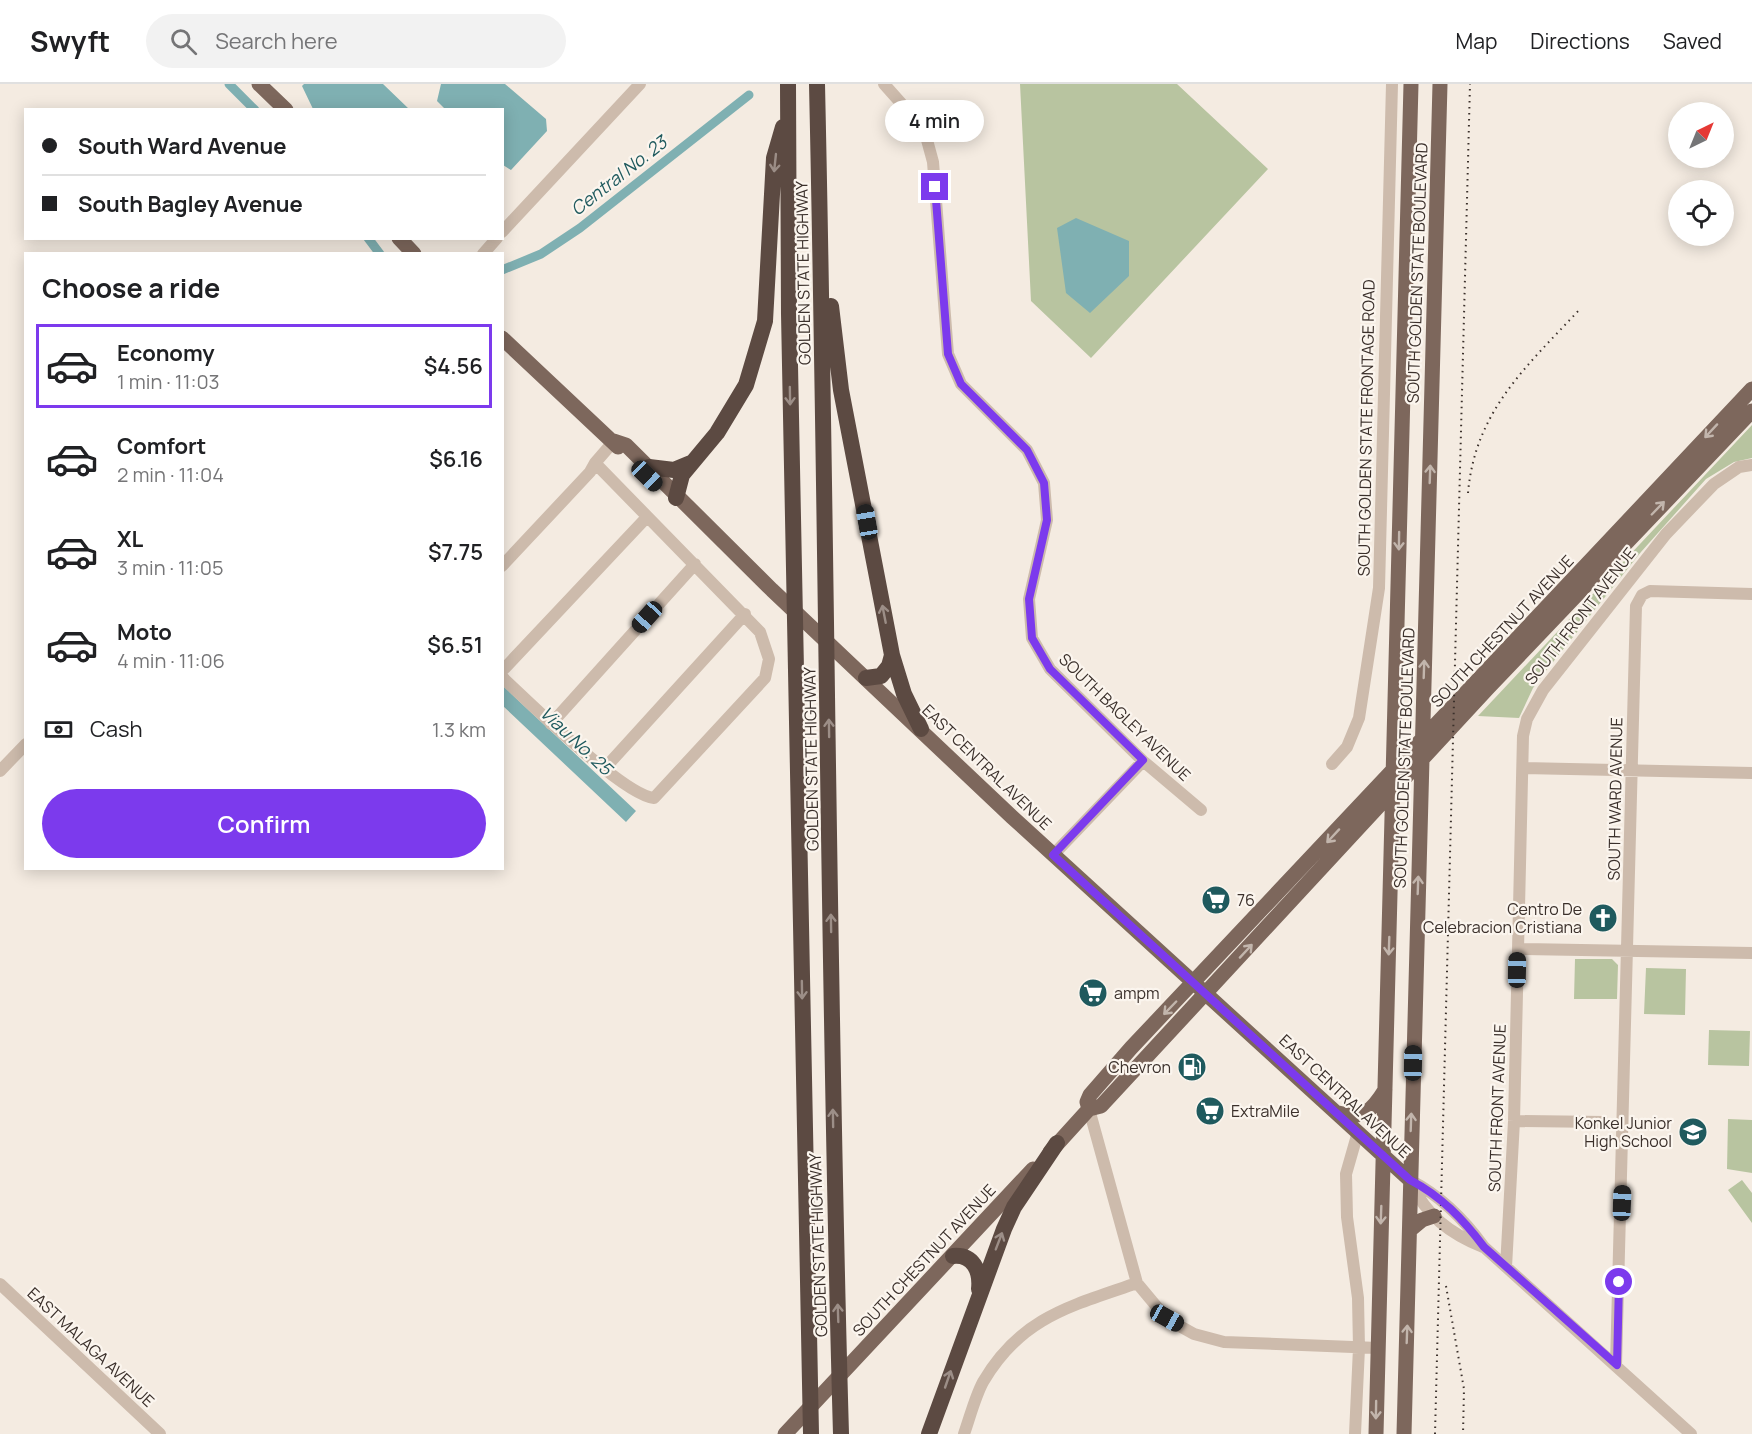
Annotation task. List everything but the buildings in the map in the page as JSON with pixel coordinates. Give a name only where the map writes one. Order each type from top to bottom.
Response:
[{"type":"highway","name":"GOLDEN STATE HIGHWAY","points":[[788,84],[789,326],[811,1434]]},
{"type":"highway","name":"GOLDEN STATE HIGHWAY","points":[[818,84],[833,1137],[841,1434]]},
{"type":"highway","points":[[676,498],[682,475],[717,433],[746,385],[765,321],[774,158],[788,106]]},
{"type":"highway","points":[[820,220],[842,390],[892,655],[904,694],[921,729]]},
{"type":"highway","points":[[649,467],[674,470],[691,463]]},
{"type":"highway","points":[[861,673],[881,676],[889,666],[892,655]]},
{"type":"highway","points":[[929,1434],[1009,1217],[1057,1143]]},
{"type":"highway","points":[[953,1256],[968,1258],[979,1270],[978,1296]]},
{"type":"main road","points":[[259,84],[284,108]]},
{"type":"main road","name":"SOUTH GOLDEN STATE BOULEVARD","points":[[1376,1434],[1411,84]]},
{"type":"main road","name":"SOUTH GOLDEN STATE BOULEVARD","points":[[1404,1434],[1440,84]]},
{"type":"main road","points":[[401,240],[412,252]]},
{"type":"main road","name":"EAST CENTRAL AVENUE","points":[[504,340],[614,441],[621,452],[660,489],[676,498]]},
{"type":"main road","name":"SOUTH CHESTNUT AVENUE","points":[[1089,1109],[1087,1102],[1090,1095],[1752,389]]},
{"type":"main road","name":"SOUTH CHESTNUT AVENUE","points":[[785,1434],[1089,1109],[1101,1106],[1488,688],[1752,411]]},
{"type":"main road","name":"EAST CENTRAL AVENUE","points":[[614,441],[626,445],[667,484],[676,498],[1053,855],[1410,1180]]},
{"type":"main road","points":[[1336,1113],[1349,1116],[1365,1115],[1373,1109],[1385,1090]]},
{"type":"main road","points":[[1410,1230],[1422,1220],[1434,1216]]},
{"type":"street","points":[[504,230],[639,84]]},
{"type":"street","name":"SOUTH BAGLEY AVENUE","points":[[884,84],[924,129],[933,162],[948,354],[961,384],[1027,450],[1044,483],[1047,520],[1029,599],[1032,638],[1050,669],[1143,760],[1201,810]]},
{"type":"street","name":"SOUTH GOLDEN STATE FRONTAGE ROAD","points":[[1332,764],[1347,747],[1359,718],[1379,588],[1392,84]]},
{"type":"street","points":[[485,252],[495,240]]},
{"type":"street","points":[[504,564],[590,472],[614,441]]},
{"type":"street","points":[[504,679],[551,724],[634,793],[645,798],[659,796],[765,678],[769,659],[765,643],[745,614],[595,463]]},
{"type":"street","name":"SOUTH FRONT AVENUE","points":[[1506,1267],[1514,1121],[1524,736],[1534,705],[1579,641],[1697,500],[1726,474],[1752,465]]},
{"type":"street","points":[[504,669],[647,517]]},
{"type":"street","points":[[551,724],[695,564]]},
{"type":"street","name":"SOUTH WARD AVENUE","points":[[1617,1365],[1636,606],[1642,595],[1650,591],[1752,594]]},
{"type":"street","points":[[605,768],[745,614]]},
{"type":"street","points":[[0,771],[24,746]]},
{"type":"street","points":[[1053,855],[1143,760]]},
{"type":"street","points":[[1523,768],[1752,774]]},
{"type":"street","points":[[1518,949],[1752,953]]},
{"type":"street","points":[[1089,1109],[1137,1283],[1167,1318],[1204,1336],[1224,1342],[1378,1348]]},
{"type":"street","points":[[1514,1121],[1604,1122]]},
{"type":"street","points":[[1355,1434],[1359,1348],[1358,1298],[1346,1193],[1346,1174],[1358,1132]]},
{"type":"street","name":"EAST CENTRAL AVENUE","points":[[1410,1180],[1421,1203],[1434,1216],[1455,1235],[1484,1247]]},
{"type":"street","name":"EAST CENTRAL AVENUE","points":[[1410,1180],[1436,1196],[1467,1224],[1484,1247],[1691,1434]]},
{"type":"street","points":[[964,1434],[983,1383],[1007,1349],[1033,1325],[1059,1310],[1137,1283]]},
{"type":"street","name":"EAST MALAGA AVENUE","points":[[0,1284],[160,1434]]},
{"type":"green space","points":[[1020,84],[1177,84],[1268,169],[1091,358],[1031,301]]},
{"type":"green space","points":[[1752,425],[1752,458],[1734,462],[1706,479],[1641,552],[1545,672],[1533,688],[1519,718],[1478,716]]},
{"type":"green space","points":[[1575,959],[1612,959],[1618,965],[1617,999],[1574,999]]},
{"type":"green space","points":[[1646,968],[1686,969],[1685,1015],[1644,1014]]},
{"type":"green space","points":[[1709,1030],[1750,1031],[1749,1066],[1708,1065]]},
{"type":"green space","points":[[1728,1119],[1752,1120],[1752,1173],[1727,1169]]},
{"type":"green space","points":[[1742,1180],[1752,1193],[1752,1223],[1728,1190]]},
{"type":"water","points":[[304,84],[383,84],[408,108],[313,108],[302,86]]},
{"type":"water","points":[[441,84],[505,84],[546,119],[547,131],[511,170],[504,166],[504,108],[444,108],[437,101]]},
{"type":"water","points":[[1076,218],[1129,241],[1129,276],[1090,313],[1066,293],[1057,228]]},
{"type":"water","points":[[504,687],[636,811],[626,822],[504,707]]},
{"type":"waterway","name":"Central No. 23","points":[[229,84],[253,108]]},
{"type":"waterway","name":"Central No. 23","points":[[504,269],[541,254],[580,228],[749,95]]},
{"type":"waterway","name":"Central No. 23","points":[[370,240],[378,252]]},
{"type":"railway","points":[[1435,1434],[1470,84]]},
{"type":"railway","points":[[1468,493],[1473,464],[1481,438],[1493,414],[1523,371],[1580,309]]},
{"type":"railway","points":[[1446,1286],[1464,1389],[1463,1434]]},
{"type":"place","name":"76","points":[[1216,900]]},
{"type":"place","name":"Centro De Celebracion Cristiana","points":[[1603,918]]},
{"type":"place","name":"ampm","points":[[1093,993]]},
{"type":"place","name":"Chevron","points":[[1192,1067]]},
{"type":"place","name":"ExtraMile","points":[[1210,1111]]},
{"type":"place","name":"Konkel Junior High School","points":[[1693,1132]]},
{"type":"route","points":[[935,187],[948,354],[961,384],[1027,450],[1044,483],[1047,520],[1029,599],[1032,638],[1050,669],[1143,760],[1053,855],[1384,1157],[1410,1180],[1431,1191],[1441,1200],[1467,1224],[1484,1247],[1617,1365],[1619,1282]]},
{"type":"water label","name":"Viau No. 25","points":[[576,741]]}]
